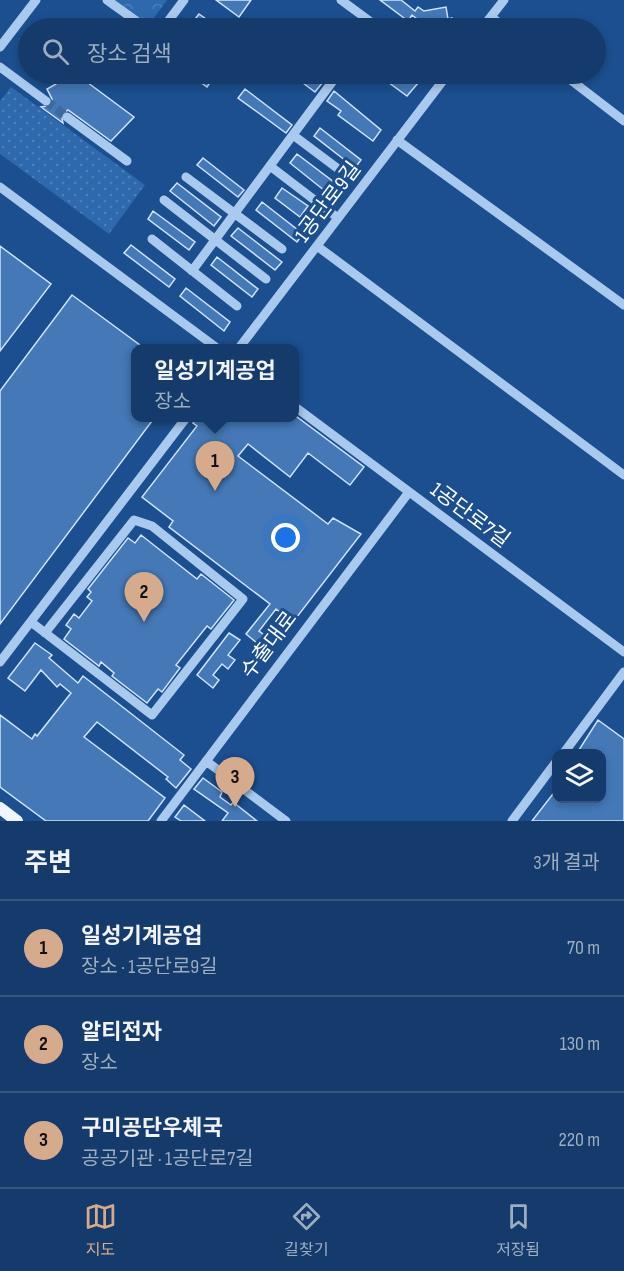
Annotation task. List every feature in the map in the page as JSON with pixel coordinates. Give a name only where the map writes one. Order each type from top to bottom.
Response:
[{"type":"main road","points":[[0,808],[17,821]]},
{"type":"street","points":[[22,18],[36,0]]},
{"type":"street","points":[[107,0],[132,18]]},
{"type":"street","points":[[170,18],[184,0]]},
{"type":"street","points":[[341,0],[364,18]]},
{"type":"street","points":[[491,17],[504,0]]},
{"type":"street","points":[[0,47],[18,24]]},
{"type":"street","points":[[0,67],[18,80]]},
{"type":"street","points":[[23,84],[46,101]]},
{"type":"street","points":[[192,271],[331,84]]},
{"type":"street","name":"1공단로9길","points":[[242,344],[437,84]]},
{"type":"street","points":[[576,84],[624,121]]},
{"type":"street","points":[[67,117],[127,161]]},
{"type":"street","points":[[293,135],[340,171]]},
{"type":"street","points":[[397,140],[624,306]]},
{"type":"street","points":[[270,166],[338,218]]},
{"type":"street","points":[[186,177],[282,249]]},
{"type":"street","points":[[0,187],[212,344]]},
{"type":"street","points":[[164,200],[266,279]]},
{"type":"street","points":[[152,239],[237,306]]},
{"type":"street","points":[[317,246],[624,475]]},
{"type":"street","name":"1공단로7길","points":[[299,410],[624,652]]},
{"type":"street","points":[[0,662],[182,422]]},
{"type":"street","name":"수출대로","points":[[161,821],[409,492]]},
{"type":"street","points":[[31,622],[45,633],[152,715],[243,598],[152,526],[134,520],[45,633]]},
{"type":"street","points":[[566,749],[624,672]]},
{"type":"street","points":[[206,761],[286,821]]},
{"type":"street","points":[[512,821],[552,767]]},
{"type":"green space","points":[[114,0],[167,0],[154,18],[138,18]]},
{"type":"green space","points":[[11,87],[145,185],[109,234],[0,154],[0,101]]},
{"type":"building","points":[[216,0],[251,0],[239,17]]},
{"type":"building","points":[[380,0],[401,0],[415,11],[418,7],[424,11],[446,7],[448,18],[416,18],[412,15],[410,18],[404,18]]},
{"type":"building","points":[[56,84],[89,84],[134,117],[111,141],[68,110],[61,114],[63,123],[41,107],[52,105],[47,89]]},
{"type":"building","points":[[304,84],[321,84],[315,92]]},
{"type":"building","points":[[391,84],[417,84],[407,96]]},
{"type":"building","points":[[245,89],[292,125],[286,133],[238,98]]},
{"type":"building","points":[[334,91],[381,130],[373,141],[338,115],[341,111],[327,101]]},
{"type":"building","points":[[320,128],[361,160],[355,168],[314,136]]},
{"type":"building","points":[[297,154],[343,189],[335,199],[290,163]]},
{"type":"building","points":[[203,158],[244,190],[238,197],[197,165]]},
{"type":"building","points":[[177,183],[221,217],[214,226],[170,191]]},
{"type":"building","points":[[282,188],[308,206],[300,217],[275,198]]},
{"type":"building","points":[[262,202],[303,234],[297,242],[256,210]]},
{"type":"building","points":[[153,211],[195,242],[189,250],[148,219]]},
{"type":"building","points":[[238,228],[282,262],[275,270],[231,236]]},
{"type":"building","points":[[131,245],[175,279],[169,287],[124,253]]},
{"type":"building","points":[[0,246],[51,284],[0,351]]},
{"type":"building","points":[[217,257],[258,289],[252,297],[211,265]]},
{"type":"building","points":[[186,288],[230,322],[224,331],[180,296]]},
{"type":"building","points":[[72,295],[139,344],[131,344],[131,422],[151,422],[0,624],[0,391]]},
{"type":"building","points":[[299,418],[364,467],[350,485],[308,453],[290,477],[248,444],[238,456],[328,524],[333,518],[361,534],[293,622],[276,609],[259,631],[271,640],[264,649],[246,634],[270,604],[169,527],[173,521],[142,497],[197,426],[193,423],[299,422]]},
{"type":"building","points":[[141,535],[197,579],[201,574],[234,600],[211,629],[207,626],[176,665],[180,668],[162,692],[158,689],[147,703],[112,676],[114,673],[101,662],[99,666],[64,639],[71,629],[66,625],[74,614],[79,618],[92,601],[87,597],[91,592],[88,589],[128,538],[135,543]]},
{"type":"building","points":[[229,633],[240,640],[228,655],[235,660],[228,669],[222,664],[213,675],[219,680],[213,688],[197,675]]},
{"type":"building","points":[[35,643],[52,655],[49,658],[78,683],[83,676],[184,755],[180,760],[191,769],[176,788],[166,779],[168,777],[97,722],[84,737],[165,798],[148,821],[46,821],[0,787],[0,715],[32,739],[35,734],[37,736],[71,693],[60,684],[57,687],[41,670],[25,691],[8,678]]},
{"type":"building","points":[[598,720],[624,739],[624,821],[532,821],[552,795],[552,803],[606,803],[606,749],[580,749]]},
{"type":"building","points":[[203,778],[222,792],[220,797],[231,805],[233,802],[257,821],[222,821],[228,813],[194,789]]},
{"type":"building","points":[[184,805],[205,821],[181,821],[175,817]]},
{"type":"tunnel","points":[[46,101],[67,117]]},
{"type":"place","name":"일성기계공업","points":[[215,491]]},
{"type":"place","name":"알티전자","points":[[144,622]]},
{"type":"place","name":"구미공단우체국","points":[[235,807]]}]
